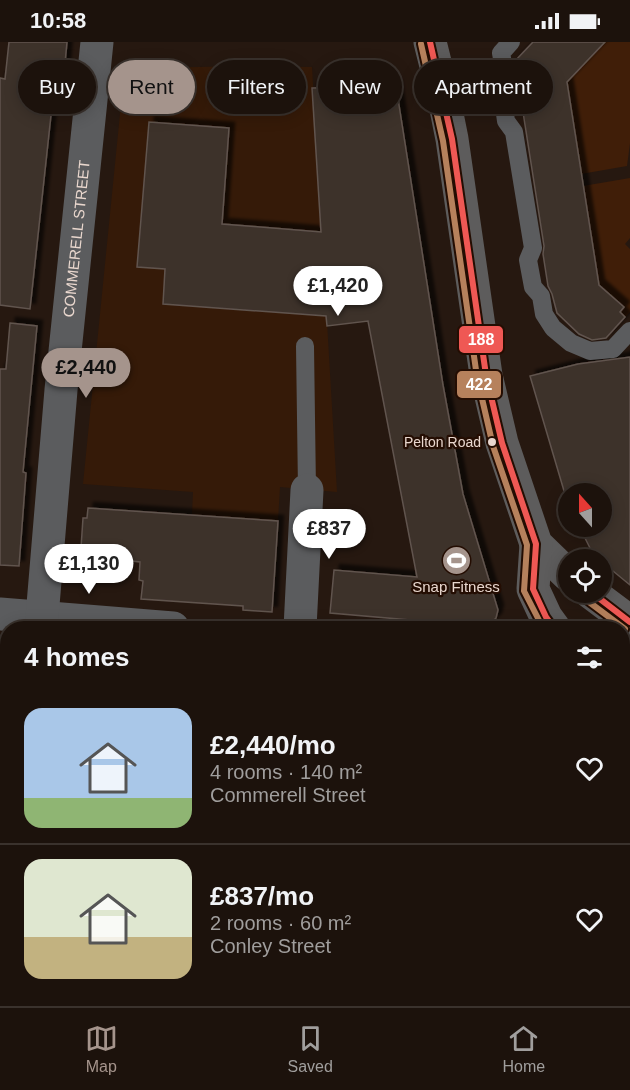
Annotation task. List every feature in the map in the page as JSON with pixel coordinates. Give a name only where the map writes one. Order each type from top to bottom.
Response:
[{"type":"main road","points":[[430,42],[452,139],[486,375],[502,443],[536,544],[533,589],[549,621]]},
{"type":"main road","points":[[536,544],[558,565]]},
{"type":"main road","points":[[605,603],[629,621]]},
{"type":"street","name":"COMMERELL STREET","points":[[42,617],[63,378],[97,42]]},
{"type":"street","points":[[300,621],[307,490]]},
{"type":"street","points":[[0,614],[80,621]]},
{"type":"lane","points":[[511,42],[501,53],[507,85],[503,99],[506,121],[514,132],[534,248],[528,260],[532,287],[541,296],[544,314],[553,328],[571,343],[590,351],[613,349],[630,331]]},
{"type":"lane","points":[[305,346],[307,490]]},
{"type":"shaded area","points":[[605,42],[630,42],[630,143],[627,166],[581,174],[567,82]]},
{"type":"shaded area","points":[[195,67],[207,67],[207,114],[306,114],[306,67],[312,67],[337,492],[280,487],[278,521],[192,515],[193,492],[83,484],[120,114],[195,114]]},
{"type":"shaded area","points":[[630,178],[630,238],[625,244],[630,249],[630,312],[625,317],[620,312],[623,307],[599,285],[583,186]]},
{"type":"building","points":[[9,42],[67,42],[65,60],[18,60],[18,114],[51,114],[30,309],[0,305],[0,78],[5,79]]},
{"type":"building","points":[[533,42],[605,42],[567,82],[599,285],[624,307],[620,312],[625,317],[606,338],[592,340],[579,334],[557,313],[548,286],[523,114],[553,114],[553,60],[516,60]]},
{"type":"building","points":[[312,88],[318,88],[318,114],[400,114],[443,385],[463,494],[498,610],[493,621],[410,621],[330,613],[334,570],[417,577],[368,321],[327,326],[326,316],[163,304],[165,269],[137,267],[149,122],[229,128],[222,224],[321,232]]},
{"type":"building","points":[[10,323],[37,326],[23,472],[26,473],[19,566],[0,565],[0,369],[6,369]]},
{"type":"building","points":[[630,357],[630,585],[612,570],[612,549],[590,549],[584,537],[612,537],[612,483],[562,483],[530,376],[578,364]]},
{"type":"building","points":[[88,508],[278,521],[272,612],[243,610],[243,606],[141,599],[143,581],[139,580],[140,562],[103,558],[103,549],[81,548],[83,518],[87,518]]},
{"type":"transit line","name":"188","points":[[430,42],[452,139],[486,375],[502,443],[536,544],[533,589],[549,621]]},
{"type":"transit line","name":"422","points":[[421,44],[443,141],[477,377],[493,446],[527,545],[524,591],[539,621]]},
{"type":"transit line","name":"422","points":[[590,603],[614,621]]},
{"type":"transit line","name":"188","points":[[605,603],[629,621]]},
{"type":"place","name":"Pelton Road","points":[[492,442]]},
{"type":"place","name":"Snap Fitness","points":[[456,560]]}]
